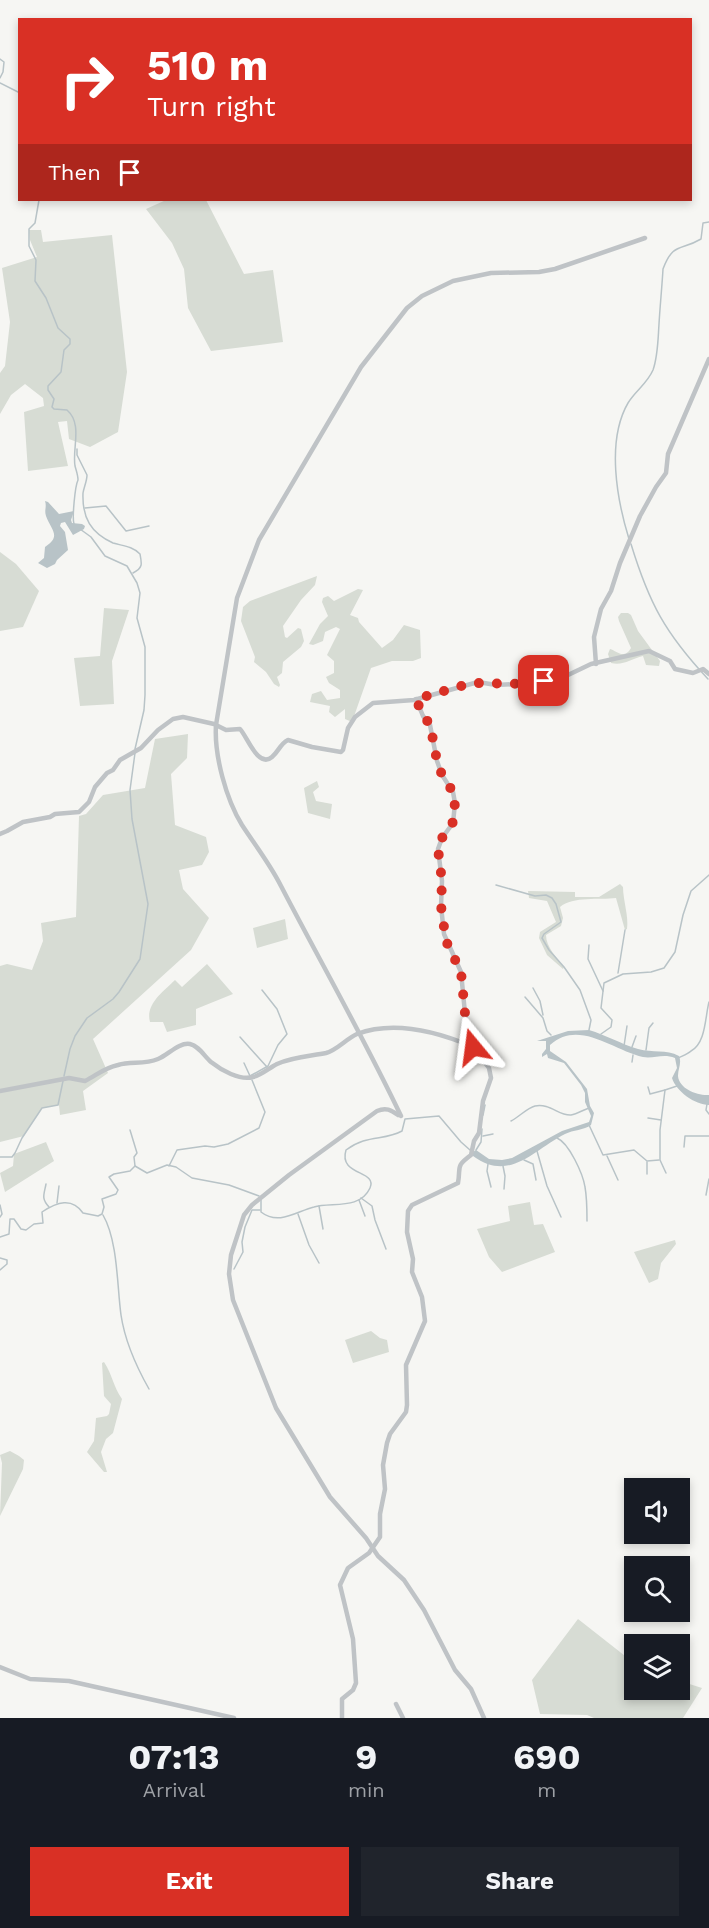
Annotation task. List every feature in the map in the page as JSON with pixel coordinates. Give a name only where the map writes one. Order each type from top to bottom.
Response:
[{"type":"street","points":[[484,1718],[471,1689],[455,1670],[424,1610],[404,1580],[373,1548],[330,1497],[276,1408],[233,1300],[229,1274],[231,1255],[244,1215],[252,1205],[377,1111],[383,1108],[390,1109],[400,1116],[360,1033],[270,865],[235,810],[223,776],[215,742],[216,725],[237,598],[259,540],[361,367],[407,308],[422,296],[453,281],[491,273],[539,272],[555,269],[645,238]]},
{"type":"street","points":[[596,664],[594,637],[601,609],[611,591],[640,516],[666,472],[668,454],[709,359]]},
{"type":"street","points":[[0,834],[23,822],[50,818],[55,814],[79,812],[89,802],[95,786],[113,770],[120,760],[141,748],[158,730],[173,719],[183,717],[216,725],[226,730],[240,729],[261,759],[271,758],[288,740],[341,752],[348,728],[355,717],[373,703],[416,699],[472,683],[496,685],[539,683],[568,675],[591,664],[649,651],[670,662],[675,669],[693,674],[703,669],[709,674]]},
{"type":"street","points":[[342,1718],[342,1699],[353,1690],[356,1683],[353,1639],[340,1586],[348,1568],[373,1548],[380,1537],[380,1514],[385,1489],[383,1465],[387,1443],[390,1434],[406,1412],[405,1365],[424,1321],[423,1301],[412,1272],[413,1259],[407,1232],[408,1211],[412,1205],[458,1183],[459,1165],[462,1160],[471,1155],[474,1140],[479,1133],[483,1101],[491,1078],[489,1068],[473,1047],[467,1034],[461,972],[446,941],[441,906],[442,881],[438,849],[442,838],[453,822],[455,802],[453,792],[442,775],[437,761],[430,724],[423,716],[416,699]]},
{"type":"street","points":[[0,1091],[69,1078],[85,1081],[115,1065],[131,1062],[149,1063],[181,1045],[188,1044],[199,1049],[212,1063],[229,1073],[254,1077],[278,1063],[328,1052],[360,1033],[380,1029],[402,1028],[445,1036],[473,1047]]},
{"type":"street","points":[[0,1667],[30,1679],[69,1681],[234,1718]]},
{"type":"street","points":[[396,1704],[403,1718]]},
{"type":"shaded area","points":[[164,201],[207,201],[244,274],[273,270],[283,342],[211,351],[188,308],[184,269],[172,243],[146,209]]},
{"type":"shaded area","points":[[29,230],[41,230],[43,242],[112,235],[127,372],[118,432],[90,447],[69,439],[67,421],[58,422],[68,466],[28,471],[24,412],[44,406],[43,398],[25,384],[11,395],[0,414],[0,373],[5,366],[10,322],[2,268],[37,257],[30,240]]},
{"type":"shaded area","points":[[45,501],[59,514],[74,511],[72,523],[85,526],[73,535],[65,522],[61,523],[68,550],[55,564],[47,568],[38,563],[44,558],[45,547],[54,536],[46,516]]},
{"type":"shaded area","points":[[0,552],[16,564],[39,591],[23,627],[0,631]]},
{"type":"shaded area","points":[[317,576],[315,585],[301,600],[283,626],[287,638],[298,628],[301,629],[304,641],[301,647],[283,662],[282,673],[277,677],[279,687],[254,662],[255,657],[241,621],[243,607],[250,601]]},
{"type":"shaded area","points":[[358,589],[363,590],[350,615],[358,618],[382,648],[393,640],[404,625],[420,630],[421,658],[413,661],[392,661],[371,668],[352,722],[345,719],[345,709],[335,717],[329,712],[330,706],[310,702],[312,694],[321,691],[327,700],[340,698],[340,690],[329,683],[326,677],[334,673],[334,661],[327,655],[340,629],[336,627],[325,632],[323,641],[313,645],[309,644],[320,624],[328,616],[322,602],[323,598],[328,596],[334,601]]},
{"type":"shaded area","points":[[104,608],[129,610],[112,661],[114,704],[80,706],[74,658],[100,656]]},
{"type":"shaded area","points":[[621,613],[631,615],[638,631],[660,661],[659,666],[646,665],[643,656],[623,663],[611,663],[608,654],[610,649],[626,654],[631,648],[619,621],[618,617]]},
{"type":"shaded area","points":[[188,734],[187,758],[171,774],[175,825],[206,837],[209,852],[202,865],[179,870],[183,889],[209,918],[191,950],[93,1039],[108,1073],[83,1091],[86,1110],[60,1115],[59,1105],[42,1108],[24,1136],[0,1142],[0,966],[7,964],[32,970],[43,941],[41,923],[76,917],[79,816],[86,814],[103,795],[145,788],[155,739]]},
{"type":"shaded area","points":[[317,781],[319,787],[313,792],[316,801],[332,804],[330,819],[308,813],[304,788]]},
{"type":"shaded area","points":[[620,884],[623,887],[627,919],[625,930],[616,898],[572,901],[560,907],[563,918],[561,926],[546,935],[546,939],[564,967],[563,969],[547,955],[539,938],[540,932],[556,922],[547,901],[529,898],[528,891],[575,892],[575,897],[599,897]]},
{"type":"shaded area","points":[[285,919],[288,939],[257,948],[253,928]]},
{"type":"shaded area","points":[[207,964],[233,994],[196,1009],[196,1025],[167,1032],[163,1022],[150,1022],[150,1009],[161,993],[175,980],[182,987]]},
{"type":"shaded area","points":[[589,1030],[638,1049],[679,1056],[679,1081],[690,1091],[709,1095],[709,1105],[692,1100],[674,1083],[672,1078],[677,1068],[675,1058],[643,1057],[596,1039],[572,1035],[561,1038],[550,1045],[550,1051],[566,1062],[587,1089],[590,1106],[594,1113],[591,1125],[565,1134],[532,1155],[510,1165],[498,1166],[473,1156],[476,1150],[489,1159],[512,1158],[562,1131],[589,1122],[591,1116],[581,1085],[564,1063],[548,1058],[547,1054],[542,1057],[546,1049],[546,1041],[537,1041],[568,1031]]},
{"type":"shaded area","points":[[46,1142],[54,1161],[5,1192],[0,1173],[13,1166],[14,1154]]},
{"type":"shaded area","points":[[530,1202],[534,1225],[543,1224],[555,1252],[502,1272],[489,1257],[477,1229],[510,1221],[508,1206]]},
{"type":"shaded area","points":[[675,1240],[676,1244],[661,1263],[658,1279],[649,1283],[634,1252]]},
{"type":"shaded area","points":[[371,1331],[387,1340],[389,1352],[353,1363],[345,1340]]},
{"type":"shaded area","points":[[104,1362],[122,1399],[113,1433],[106,1439],[101,1452],[107,1472],[104,1472],[87,1452],[94,1441],[96,1418],[107,1416],[111,1404],[104,1396],[102,1363]]},
{"type":"shaded area","points":[[10,1451],[24,1460],[23,1469],[0,1516],[2,1463],[0,1455]]},
{"type":"shaded area","points":[[578,1619],[624,1655],[624,1700],[690,1700],[690,1684],[702,1688],[683,1718],[594,1718],[587,1715],[540,1714],[532,1680]]},
{"type":"waterway","points":[[0,59],[4,62],[0,78]]},
{"type":"waterway","points":[[0,83],[18,92]]},
{"type":"waterway","points":[[39,201],[35,223],[29,229],[29,246],[36,260],[35,281],[46,298],[58,328],[70,339],[70,344],[64,350],[61,372],[48,386],[48,390],[54,399],[52,407],[67,410],[75,422],[74,459],[78,480],[74,502],[74,524]]},
{"type":"waterway","points":[[629,539],[621,507],[616,471],[615,452],[621,418],[628,403],[648,379],[655,365],[663,269],[667,260],[678,248],[701,239],[703,223],[709,222]]},
{"type":"waterway","points":[[77,449],[77,455],[87,475],[83,502],[89,524],[105,539],[131,548],[140,554],[141,565],[133,573]]},
{"type":"waterway","points":[[85,508],[106,506],[126,531],[149,526]]},
{"type":"waterway","points":[[80,529],[91,537],[105,556],[127,566],[140,593],[137,618],[145,647],[145,695],[135,749]]},
{"type":"waterway","points":[[631,544],[652,601],[669,632],[708,679]]},
{"type":"waterway","points":[[64,1076],[75,1036],[87,1018],[119,992],[140,959],[148,904],[132,819],[130,790],[135,753]]},
{"type":"waterway","points":[[601,1034],[611,1027],[612,1020],[601,1008],[604,983],[623,974],[651,972],[664,968],[675,952],[691,891],[709,875]]},
{"type":"waterway","points":[[496,885],[535,896],[546,895],[556,904],[561,922],[542,938],[580,990],[591,1020],[589,1030]]},
{"type":"waterway","points":[[618,973],[625,930]]},
{"type":"waterway","points":[[589,945],[588,959],[603,991]]},
{"type":"waterway","points":[[533,988],[540,1001],[543,1015]]},
{"type":"waterway","points":[[250,1076],[268,1066],[278,1045],[287,1034],[277,1009],[262,990]]},
{"type":"waterway","points":[[525,997],[543,1018],[547,1031],[551,1035]]},
{"type":"waterway","points":[[678,1058],[690,1052],[700,1042],[709,1002]]},
{"type":"waterway","points":[[646,1050],[649,1028],[653,1023]]},
{"type":"waterway","points":[[624,1046],[627,1026]]},
{"type":"waterway","points":[[632,1047],[636,1036]]},
{"type":"waterway","points":[[240,1037],[267,1067]]},
{"type":"waterway","points":[[632,1062],[633,1055]]},
{"type":"waterway","points":[[244,1063],[250,1076]]},
{"type":"waterway","points":[[169,1166],[177,1150],[228,1144],[259,1128],[265,1112],[252,1080]]},
{"type":"waterway","points":[[0,1157],[12,1157],[42,1108],[58,1105],[63,1081]]},
{"type":"waterway","points":[[666,1173],[660,1160],[660,1130],[665,1090],[677,1086]]},
{"type":"waterway","points":[[648,1087],[650,1094],[665,1090]]},
{"type":"waterway","points":[[707,1104],[706,1110],[709,1114]]},
{"type":"waterway","points":[[483,1115],[485,1105]]},
{"type":"waterway","points":[[511,1121],[535,1106],[545,1106],[567,1115],[589,1108]]},
{"type":"waterway","points":[[261,1200],[261,1212],[274,1218],[281,1218],[314,1207],[360,1200],[370,1188],[371,1182],[348,1164],[345,1158],[346,1150],[361,1142],[402,1131],[405,1119],[439,1116],[470,1150]]},
{"type":"waterway","points":[[648,1118],[661,1120]]},
{"type":"waterway","points":[[589,1125],[603,1155],[634,1150],[647,1161],[659,1160]]},
{"type":"waterway","points":[[476,1150],[481,1142],[482,1129]]},
{"type":"waterway","points":[[130,1130],[137,1153],[134,1157],[135,1166]]},
{"type":"waterway","points":[[483,1136],[493,1134]]},
{"type":"waterway","points":[[684,1147],[685,1136],[709,1136]]},
{"type":"waterway","points":[[557,1138],[571,1152],[584,1181],[587,1221]]},
{"type":"waterway","points":[[537,1151],[547,1186],[561,1217]]},
{"type":"waterway","points":[[607,1156],[618,1180]]},
{"type":"waterway","points":[[524,1160],[533,1164],[536,1180]]},
{"type":"waterway","points":[[647,1162],[647,1174]]},
{"type":"waterway","points":[[488,1164],[487,1171],[491,1187]]},
{"type":"waterway","points":[[0,1237],[9,1234],[10,1219],[14,1219],[21,1229],[26,1230],[34,1224],[43,1223],[42,1212],[59,1204],[69,1203],[83,1213],[98,1216],[102,1214],[104,1207],[102,1199],[116,1194],[118,1190],[109,1177],[130,1171],[135,1166],[147,1173],[167,1165],[176,1167],[192,1178],[229,1185],[259,1196]]},
{"type":"waterway","points":[[503,1166],[504,1189]]},
{"type":"waterway","points":[[706,1195],[709,1179]]},
{"type":"waterway","points":[[46,1184],[44,1199],[49,1207]]},
{"type":"waterway","points":[[57,1203],[59,1186]]},
{"type":"waterway","points":[[361,1198],[372,1206],[386,1249]]},
{"type":"waterway","points":[[359,1200],[365,1216]]},
{"type":"waterway","points":[[0,1205],[2,1214],[0,1217]]},
{"type":"waterway","points":[[319,1206],[323,1229]]},
{"type":"waterway","points":[[234,1269],[243,1252],[245,1227],[252,1210],[260,1210]]},
{"type":"waterway","points":[[298,1214],[309,1245],[319,1263]]},
{"type":"waterway","points":[[103,1215],[112,1238],[125,1335],[135,1363],[149,1389]]},
{"type":"waterway","points":[[0,1258],[7,1260],[7,1264],[0,1270]]},
{"type":"route","points":[[473,1047],[467,1034],[461,972],[446,941],[441,906],[442,881],[438,849],[442,838],[453,822],[455,802],[453,792],[442,775],[437,761],[430,724],[423,716],[416,699],[478,682],[496,685],[544,681]]}]
